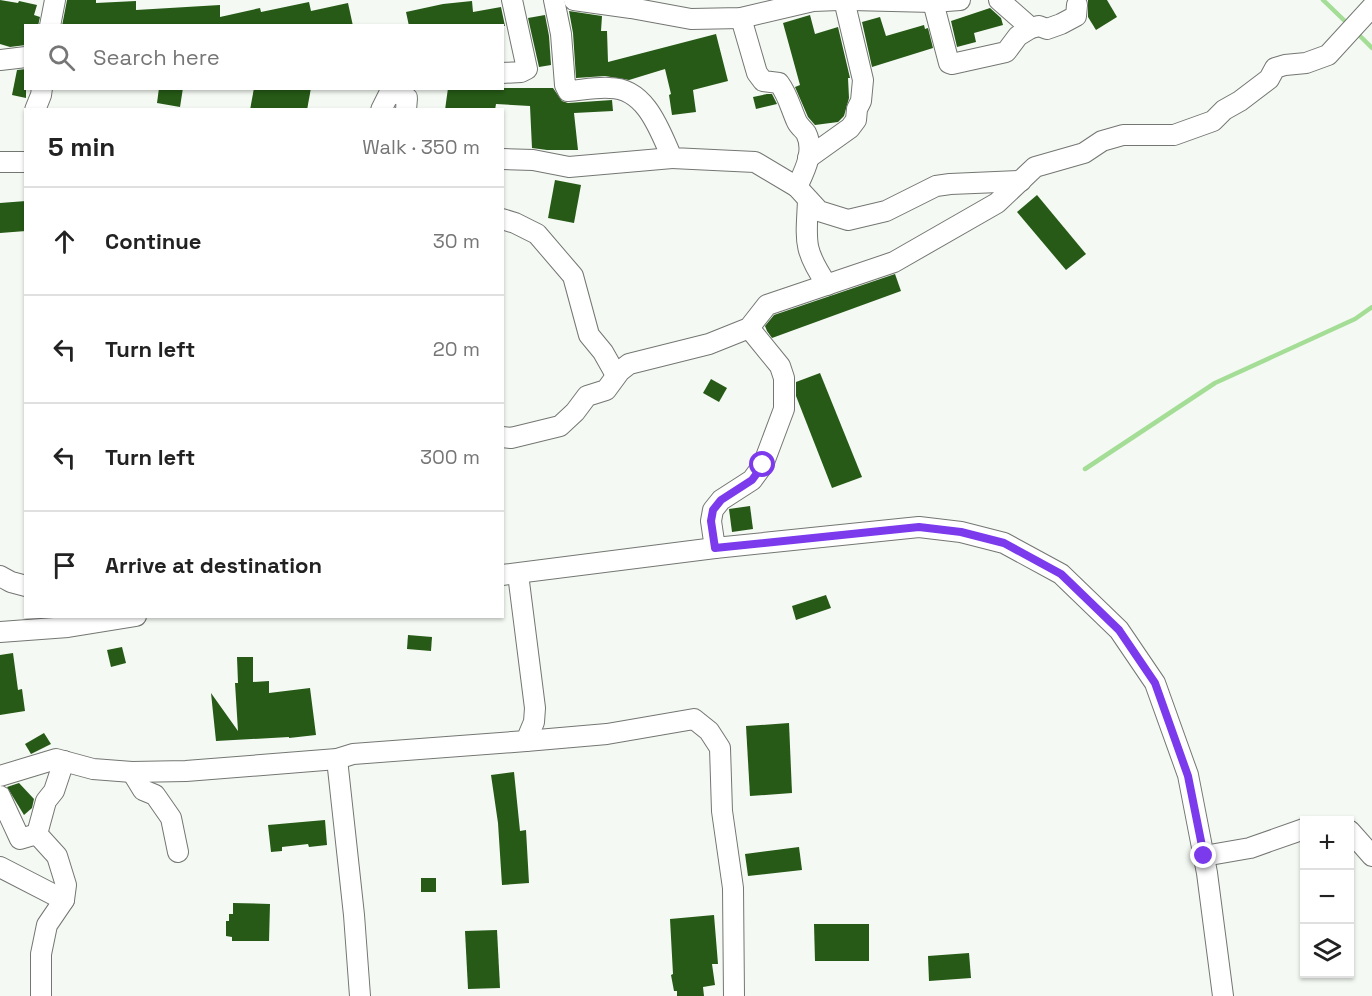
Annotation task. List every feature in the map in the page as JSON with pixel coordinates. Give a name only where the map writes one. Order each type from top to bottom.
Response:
[{"type":"street","points":[[504,73],[521,72],[527,69],[513,0]]},
{"type":"street","points":[[554,0],[561,34],[564,85],[568,91],[612,87],[623,89],[640,100],[656,121],[672,158]]},
{"type":"street","points":[[573,0],[691,19],[741,18],[813,0],[839,0]]},
{"type":"street","points":[[808,158],[850,128],[856,120],[857,109],[861,101],[863,80],[844,0]]},
{"type":"street","points":[[851,0],[933,2],[960,0]]},
{"type":"street","points":[[999,0],[1031,28]]},
{"type":"street","points":[[50,24],[51,2]]},
{"type":"street","points":[[933,2],[949,63],[952,64],[1006,52],[1018,36],[1031,28],[1039,26],[1047,29],[1076,16],[1077,5]]},
{"type":"street","points":[[504,437],[511,438],[560,426],[587,396],[606,390],[616,375],[629,364],[710,344],[749,328],[767,305],[894,262],[998,203],[1035,167],[1084,153],[1102,141],[1124,135],[1174,135],[1214,121],[1224,110],[1269,79],[1275,68],[1306,63],[1328,55],[1343,36],[1371,10]]},
{"type":"street","points":[[741,18],[757,72],[763,81],[779,83],[785,91],[798,124],[806,133],[810,146],[803,194],[806,244],[812,263],[827,285]]},
{"type":"street","points":[[0,60],[24,57]]},
{"type":"street","points":[[35,108],[42,90]]},
{"type":"street","points":[[382,108],[392,90],[407,98],[406,108]]},
{"type":"street","points":[[504,159],[533,160],[569,167],[672,158],[754,162],[803,194],[819,211],[848,220],[886,211],[936,186],[1021,181]]},
{"type":"street","points":[[0,162],[24,162]]},
{"type":"street","points":[[504,220],[537,234],[573,276],[589,334],[616,375]]},
{"type":"street","points":[[715,548],[711,521],[713,510],[721,500],[752,480],[763,465],[784,409],[784,378],[780,366],[749,328]]},
{"type":"street","points":[[526,741],[534,722],[535,708],[510,574],[715,548],[919,527],[961,532],[1004,543],[1061,574],[1119,630],[1155,683],[1188,776],[1204,856],[1223,996]]},
{"type":"street","points":[[0,576],[24,585]]},
{"type":"street","points":[[0,632],[68,627],[124,618]]},
{"type":"street","points":[[0,776],[56,759],[93,769],[132,772],[186,771],[337,759],[353,754],[607,734],[694,719],[709,730],[720,748],[722,811],[733,888],[734,996]]},
{"type":"street","points":[[337,759],[354,915],[360,996]]},
{"type":"street","points":[[37,834],[46,801],[54,791],[64,761]]},
{"type":"street","points":[[132,772],[143,790],[155,795],[171,818],[178,852]]},
{"type":"street","points":[[0,796],[20,839],[37,834]]},
{"type":"street","points":[[1204,856],[1250,848],[1300,831]]},
{"type":"street","points":[[37,834],[57,856],[66,885],[64,900],[47,925],[41,954],[38,995]]},
{"type":"street","points":[[1354,836],[1372,856]]},
{"type":"street","points":[[0,867],[64,900]]},
{"type":"building","points":[[0,0],[37,5],[34,15],[40,17],[38,24],[24,24],[24,45],[10,47],[0,44]]},
{"type":"building","points":[[67,0],[96,0],[96,3],[136,1],[136,10],[220,5],[220,17],[260,8],[261,12],[309,2],[311,11],[348,3],[353,24],[62,24]]},
{"type":"building","points":[[1088,0],[1107,0],[1117,17],[1096,30],[1088,17]]},
{"type":"building","points":[[472,1],[473,12],[501,7],[505,26],[504,24],[409,24],[406,12],[443,4]]},
{"type":"building","points":[[990,8],[1001,18],[1003,25],[974,33],[976,42],[957,47],[951,21]]},
{"type":"building","points":[[569,11],[602,16],[601,31],[607,31],[608,62],[716,34],[728,81],[693,90],[696,112],[672,115],[669,95],[671,94],[665,69],[629,80],[605,76],[576,78]]},
{"type":"building","points":[[545,15],[551,65],[539,67],[528,18]]},
{"type":"building","points":[[810,15],[815,34],[838,27],[850,78],[848,78],[849,98],[844,116],[838,122],[815,125],[808,117],[795,87],[800,85],[783,23]]},
{"type":"building","points":[[880,17],[886,36],[924,25],[925,29],[928,28],[933,48],[872,67],[862,22]]},
{"type":"building","points":[[24,69],[26,98],[12,95],[17,70]]},
{"type":"building","points":[[553,88],[562,101],[568,103],[612,100],[613,111],[574,113],[578,150],[547,150],[532,148],[530,106],[496,104],[495,108],[445,108],[448,90]]},
{"type":"building","points":[[159,90],[183,90],[180,107],[157,103]]},
{"type":"building","points":[[254,90],[311,90],[307,108],[250,108]]},
{"type":"building","points":[[772,94],[777,104],[756,109],[753,97]]},
{"type":"building","points":[[555,180],[581,185],[574,223],[548,218]]},
{"type":"building","points":[[1037,195],[1086,254],[1066,270],[1017,212]]},
{"type":"building","points":[[24,201],[24,231],[0,233],[0,203]]},
{"type":"building","points":[[895,274],[901,291],[772,338],[767,331],[765,326],[774,315]]},
{"type":"building","points":[[820,373],[862,477],[832,488],[796,396],[796,382]]},
{"type":"building","points":[[711,379],[727,388],[719,402],[703,393]]},
{"type":"building","points":[[750,506],[753,529],[732,532],[729,509]]},
{"type":"building","points":[[826,595],[831,608],[796,620],[792,606]]},
{"type":"building","points":[[408,635],[432,637],[431,651],[407,649]]},
{"type":"building","points":[[122,647],[126,663],[111,667],[107,650]]},
{"type":"building","points":[[13,653],[18,690],[22,689],[25,711],[0,715],[0,655]]},
{"type":"building","points":[[237,657],[253,657],[253,682],[269,681],[269,693],[310,688],[316,735],[216,741],[211,693],[238,731],[235,683],[238,683]]},
{"type":"building","points":[[789,723],[792,793],[750,796],[746,726]]},
{"type":"building","points":[[44,733],[51,744],[31,754],[25,744]]},
{"type":"building","points":[[514,772],[520,831],[526,830],[529,883],[502,885],[498,823],[491,775]]},
{"type":"building","points":[[19,783],[34,799],[32,808],[24,815],[7,787]]},
{"type":"building","points":[[325,820],[327,845],[309,847],[308,844],[282,847],[282,851],[271,852],[268,825]]},
{"type":"building","points":[[799,847],[802,870],[748,876],[745,854]]},
{"type":"building","points":[[421,878],[436,878],[436,892],[421,892]]},
{"type":"building","points":[[233,903],[270,904],[269,941],[232,941],[232,937],[226,936],[226,921],[229,921],[229,914],[233,914]]},
{"type":"building","points":[[714,915],[718,964],[712,964],[715,985],[703,987],[704,996],[677,996],[671,975],[673,974],[670,919]]},
{"type":"building","points":[[814,924],[869,924],[869,961],[815,961]]},
{"type":"building","points":[[497,930],[500,988],[468,989],[465,931]]},
{"type":"building","points":[[969,953],[971,978],[929,981],[928,956]]},
{"type":"waterway","points":[[1323,0],[1349,25]]},
{"type":"waterway","points":[[1355,31],[1372,48]]},
{"type":"waterway","points":[[1085,469],[1215,383],[1355,319],[1372,307]]},
{"type":"route","points":[[763,465],[752,480],[721,500],[713,510],[711,521],[715,548],[919,527],[961,532],[1004,543],[1061,574],[1119,630],[1155,683],[1188,776],[1204,856]]}]
